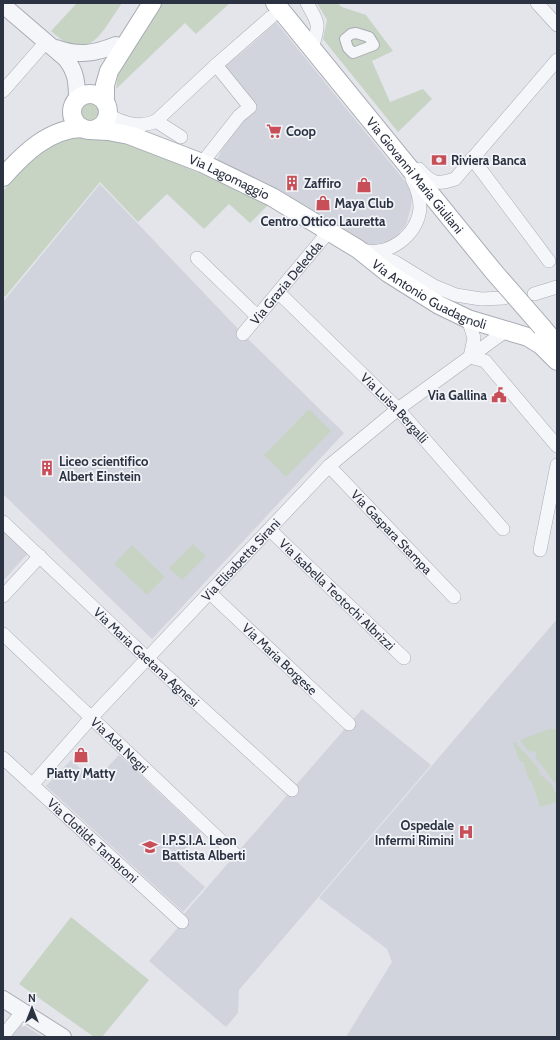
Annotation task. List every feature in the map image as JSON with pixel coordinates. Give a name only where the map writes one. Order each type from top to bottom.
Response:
[{"type":"main road","points":[[86,129],[73,118],[72,112],[91,103],[102,68],[143,3]]},
{"type":"main road","points":[[3,160],[32,135],[91,103],[105,85],[110,71],[152,3]]},
{"type":"main road","name":"Via Giovanni Maria Giuliani","points":[[273,10],[312,48],[494,272],[557,345]]},
{"type":"main road","points":[[3,177],[34,146],[59,132],[69,128],[86,129],[100,127],[106,122],[91,103]]},
{"type":"main road","name":"Via Lagomaggio","points":[[86,129],[129,135],[202,163],[272,197],[364,251]]},
{"type":"main road","name":"Via Antonio Guadagnoli","points":[[364,251],[388,273],[439,306],[468,319],[528,337],[541,345],[557,361]]},
{"type":"street","points":[[307,3],[317,19],[318,29],[312,48]]},
{"type":"street","points":[[537,3],[557,25]]},
{"type":"street","points":[[3,5],[66,59],[73,68],[77,85],[91,103],[130,124],[141,126],[156,121],[273,10]]},
{"type":"street","points":[[47,44],[70,53],[85,54],[116,45]]},
{"type":"street","points":[[3,91],[47,44]]},
{"type":"street","points":[[395,151],[407,155],[426,178],[435,183],[441,183],[454,179],[557,60]]},
{"type":"street","points":[[202,163],[239,116],[250,107],[216,65]]},
{"type":"street","points":[[156,121],[181,137]]},
{"type":"street","points":[[364,251],[387,250],[400,242],[416,222],[420,209],[419,194],[395,151]]},
{"type":"street","points":[[472,158],[549,261]]},
{"type":"street","name":"Via Grazia Deledda","points":[[243,334],[279,293],[330,230]]},
{"type":"street","name":"Via Antonio Guadagnoli","points":[[364,251],[395,262],[434,286],[456,295],[481,299],[504,298]]},
{"type":"street","points":[[197,258],[258,317]]},
{"type":"street","points":[[534,294],[557,287]]},
{"type":"street","name":"Via Luisa Bergalli","points":[[279,293],[398,409],[503,529]]},
{"type":"street","points":[[468,319],[474,338],[470,357],[485,361],[557,446]]},
{"type":"street","name":"Via Elisabetta Sirani","points":[[32,785],[90,719],[329,466],[398,409],[507,330]]},
{"type":"street","points":[[540,550],[557,465]]},
{"type":"street","name":"Via Gaspara Stampa","points":[[329,466],[454,597]]},
{"type":"street","name":"Via Maria Gaetana Agnesi","points":[[3,522],[147,658],[292,790]]},
{"type":"street","name":"Via Isabella Teotochi Albrizzi","points":[[270,530],[404,658]]},
{"type":"street","points":[[3,596],[40,556]]},
{"type":"street","name":"Via Maria Borgese","points":[[210,593],[349,724]]},
{"type":"street","name":"Via Ada Negri","points":[[3,634],[90,719],[236,855]]},
{"type":"street","name":"Via Clotilde Tambroni","points":[[3,758],[182,922]]},
{"type":"street","points":[[3,999],[63,1037]]},
{"type":"street","points":[[3,1036],[23,1011]]},
{"type":"shaded area","points":[[276,22],[409,186],[412,197],[406,225],[396,237],[380,247],[361,243],[289,196],[216,162],[228,136],[240,122],[257,109],[223,67],[249,47]]},
{"type":"shaded area","points":[[100,184],[243,334],[344,433],[152,639],[3,494],[3,302]]},
{"type":"shaded area","points":[[3,527],[29,552],[3,581]]},
{"type":"shaded area","name":"Ospedale Infermi Rimini","points":[[557,619],[557,1037],[346,1037],[392,962],[387,949],[319,898]]},
{"type":"shaded area","points":[[362,709],[431,765],[239,990],[238,1013],[226,1027],[149,961],[187,917],[184,914]]},
{"type":"shaded area","name":"I.P.S.I.A. Leon Battista Alberti","points":[[119,755],[201,832],[176,861],[205,887],[183,912],[46,786],[71,760],[94,781]]},
{"type":"shaded area","points":[[22,1024],[43,1037],[11,1037]]},
{"type":"green space","points":[[77,3],[122,3],[107,25],[93,41],[85,45],[75,46],[64,41],[51,31]]},
{"type":"green space","points":[[161,3],[230,3],[196,34],[185,23],[116,89],[119,67]]},
{"type":"green space","points":[[317,3],[337,3],[342,7],[366,15],[393,51],[372,61],[390,102],[423,89],[432,99],[398,132],[323,39],[327,20]]},
{"type":"green space","points":[[90,102],[97,105],[100,112],[97,119],[90,122],[83,119],[80,112],[83,105]]},
{"type":"green space","points":[[88,136],[133,144],[269,204],[250,223],[229,204],[204,229],[167,194],[138,222],[100,182],[5,297],[3,295],[3,191],[32,157],[66,137]]},
{"type":"green space","points":[[309,409],[331,431],[286,477],[264,455]]},
{"type":"green space","points":[[193,544],[206,556],[182,580],[169,568]]},
{"type":"green space","points":[[132,545],[165,577],[147,595],[114,564]]},
{"type":"green space","points":[[549,729],[557,729],[557,782],[554,782],[536,758],[536,752],[528,751],[520,740]]},
{"type":"green space","points":[[515,742],[539,769],[539,774],[552,786],[556,793],[557,802],[540,807],[523,761],[520,762],[513,743]]},
{"type":"green space","points":[[71,917],[149,980],[102,1037],[94,1037],[19,984]]},
{"type":"place","name":"Coop","points":[[274,131]]},
{"type":"place","name":"Riviera Banca","points":[[439,160]]},
{"type":"place","name":"Zaffiro","points":[[292,183]]},
{"type":"place","name":"Maya Club","points":[[364,185]]},
{"type":"place","name":"Centro Ottico Lauretta","points":[[323,203]]},
{"type":"place","name":"Via Gallina","points":[[499,395]]},
{"type":"place","name":"Liceo scientifico Albert Einstein","points":[[47,468]]},
{"type":"place","name":"Piatty Matty","points":[[81,755]]},
{"type":"place","name":"Ospedale Infermi Rimini","points":[[466,832]]},
{"type":"place","name":"I.P.S.I.A. Leon Battista Alberti","points":[[150,847]]}]
